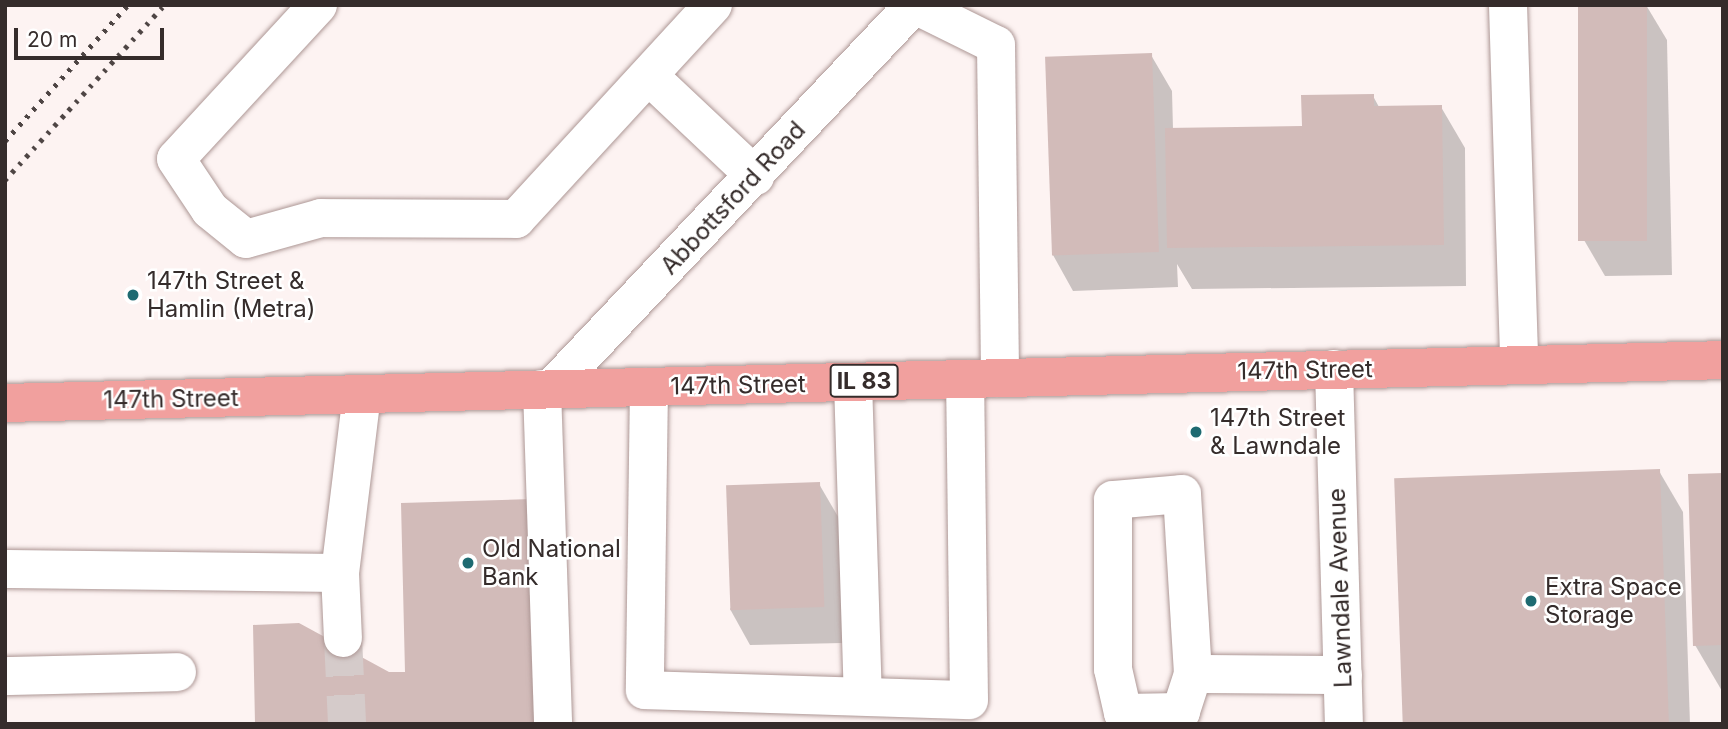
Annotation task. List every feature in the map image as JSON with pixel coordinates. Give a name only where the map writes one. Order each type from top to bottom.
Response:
[{"type":"main road","name":"147th Street","points":[[5,403],[1723,360]]},
{"type":"street","points":[[318,5],[176,159],[210,210],[246,239],[321,218],[516,219],[713,5]]},
{"type":"street","points":[[649,387],[646,690],[969,700],[996,45],[914,5]]},
{"type":"street","name":"Abbottsford Road","points":[[546,389],[755,176],[914,5]]},
{"type":"street","points":[[1508,5],[1519,365]]},
{"type":"street","points":[[649,76],[755,176]]},
{"type":"street","name":"Lawndale Avenue","points":[[1334,369],[1344,724]]},
{"type":"street","points":[[853,382],[863,696]]},
{"type":"street","points":[[546,389],[553,724]]},
{"type":"street","points":[[343,638],[340,573],[362,394]]},
{"type":"street","points":[[1182,494],[1193,674],[1181,712],[1123,713],[1113,669],[1113,500],[1182,494]]},
{"type":"street","points":[[5,569],[340,573]]},
{"type":"street","points":[[5,676],[177,672]]},
{"type":"street","points":[[1193,674],[1343,675]]},
{"type":"building","points":[[1578,5],[1647,5],[1647,241],[1578,241]]},
{"type":"building","points":[[1152,53],[1159,252],[1052,256],[1045,57]]},
{"type":"building","points":[[1374,94],[1374,106],[1442,105],[1444,245],[1167,248],[1165,128],[1302,126],[1301,95]]},
{"type":"building","name":"Extra Space Storage","points":[[1660,469],[1669,724],[1403,724],[1394,478]]},
{"type":"building","points":[[1723,473],[1723,645],[1693,646],[1688,474]]},
{"type":"building","points":[[820,482],[824,607],[730,610],[726,485]]},
{"type":"building","name":"Old National Bank","points":[[532,499],[537,724],[255,724],[253,625],[299,623],[389,672],[405,672],[401,503]]},
{"type":"tunnel","points":[[343,638],[347,724]]},
{"type":"railway","points":[[5,141],[128,5]]},
{"type":"railway","points":[[5,180],[164,5]]},
{"type":"place","name":"147th Street & Hamlin (Metra)","points":[[133,295]]},
{"type":"place","name":"147th Street & Lawndale","points":[[1196,432]]},
{"type":"place","name":"Old National Bank","points":[[468,563]]},
{"type":"place","name":"Extra Space Storage","points":[[1531,601]]}]
